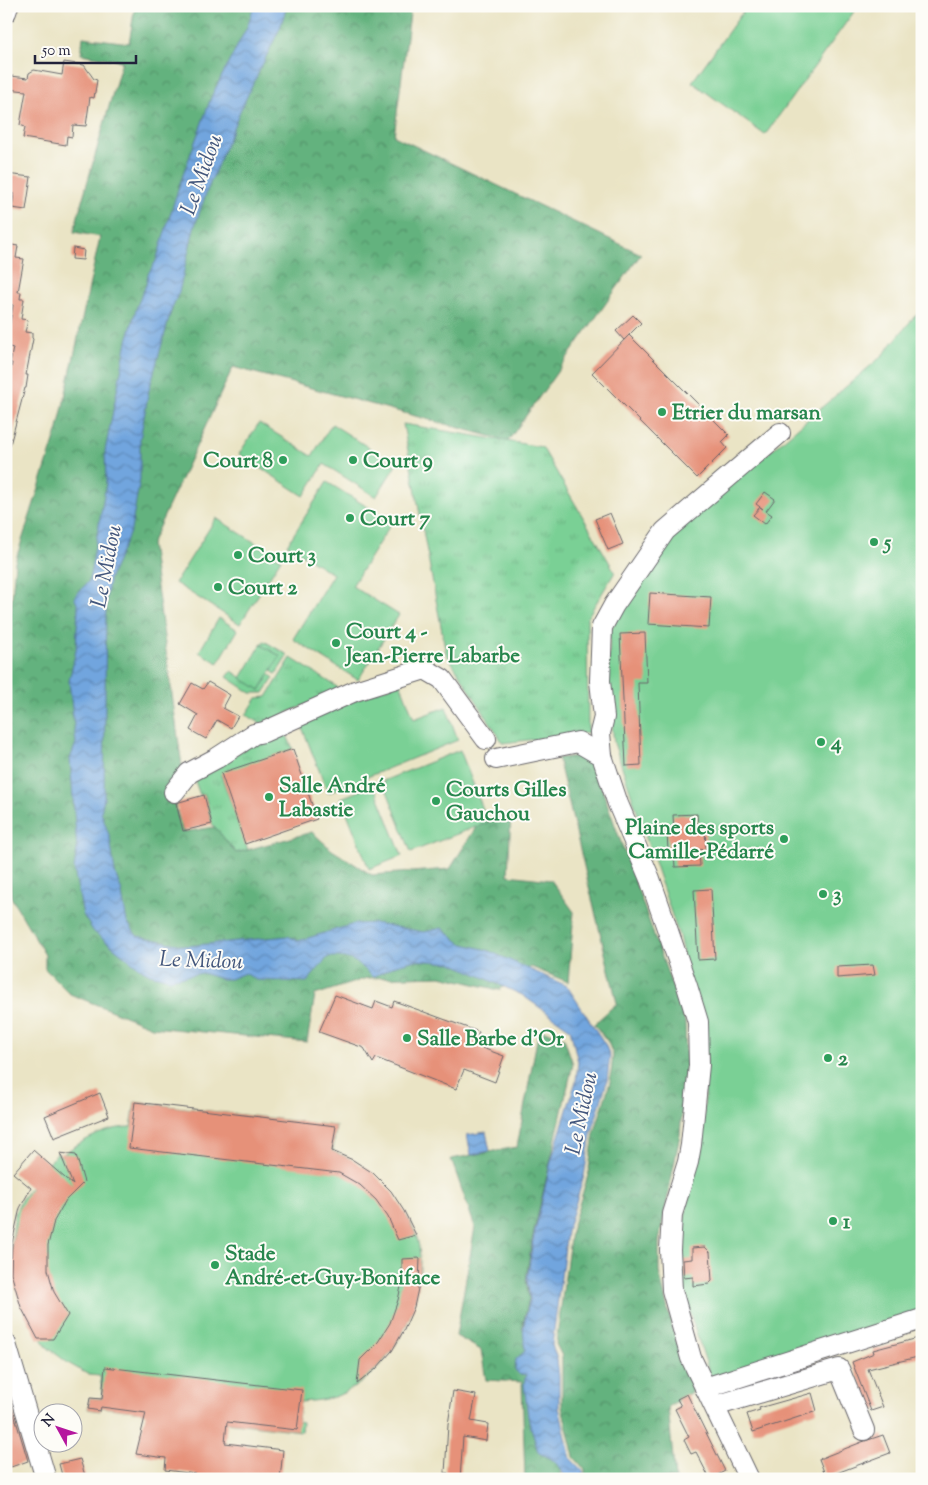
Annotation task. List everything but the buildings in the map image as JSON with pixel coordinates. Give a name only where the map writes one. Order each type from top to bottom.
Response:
[{"type":"street","points":[[6,12],[8,6]]},
{"type":"street","points":[[749,1479],[691,1358],[672,1290],[670,1250],[672,1214],[688,1162],[691,1145],[699,1065],[698,1022],[650,879],[618,804],[602,756],[600,733],[604,717],[600,681],[602,626],[665,530],[780,432]]},
{"type":"street","points":[[174,792],[189,773],[217,758],[254,734],[264,732],[355,691],[424,669],[442,679],[486,739]]},
{"type":"street","points":[[496,759],[578,742],[602,756]]},
{"type":"street","points":[[705,1388],[922,1319]]},
{"type":"street","points":[[6,1344],[46,1479]]},
{"type":"street","points":[[714,1406],[839,1369],[864,1430]]},
{"type":"green space","points":[[135,6],[411,6],[394,136],[641,254],[508,441],[233,367],[151,544],[182,766],[173,799],[183,832],[215,827],[236,853],[312,832],[332,850],[372,875],[450,869],[476,827],[511,813],[508,875],[551,880],[574,912],[568,982],[531,967],[499,990],[441,976],[367,978],[315,995],[307,1042],[152,1027],[70,994],[45,969],[45,955],[11,897],[6,827],[6,673],[15,562],[58,429],[100,237],[74,232],[122,61],[81,54],[83,37],[129,43]]},
{"type":"green space","points":[[747,6],[858,6],[765,135],[692,82]]},
{"type":"green space","name":"Plaine des sports Camille-Pédarré","points":[[922,311],[922,1315],[711,1378],[681,1286],[679,1246],[703,1128],[707,1060],[679,936],[614,743],[608,682],[610,632],[619,614],[672,535],[882,356],[914,317]]},
{"type":"green space","points":[[259,423],[312,456],[332,424],[396,465],[376,497],[324,464],[304,496],[239,454]]},
{"type":"green space","points":[[403,424],[542,447],[615,572],[587,618],[588,733],[503,743],[446,653]]},
{"type":"green space","points":[[327,482],[392,522],[352,586],[399,615],[358,680],[293,639],[333,574],[287,545]]},
{"type":"green space","points":[[216,518],[281,559],[240,624],[175,583]]},
{"type":"green space","points":[[219,618],[238,630],[218,663],[199,652]]},
{"type":"green space","points":[[264,641],[288,655],[276,674],[271,671],[280,656],[261,645]]},
{"type":"green space","points":[[261,645],[280,656],[260,690],[241,678]]},
{"type":"green space","points":[[291,658],[336,686],[339,690],[262,724],[246,715],[257,698],[267,697]]},
{"type":"green space","points":[[232,671],[260,690],[269,674],[274,678],[264,693],[251,693],[227,677]]},
{"type":"green space","points":[[400,682],[414,719],[446,707],[458,740],[328,793],[300,722]]},
{"type":"green space","points":[[284,729],[293,749],[221,775],[248,850],[236,853],[212,824],[205,795],[200,795],[193,776]]},
{"type":"green space","name":"Courts Gilles Gauchou","points":[[460,750],[488,822],[411,852],[383,781]]},
{"type":"green space","points":[[590,755],[685,1022],[686,1062],[680,1135],[659,1241],[659,1272],[672,1327],[693,1391],[668,1407],[675,1479],[585,1479],[585,1470],[574,1457],[562,1407],[562,1356],[556,1344],[571,1231],[588,1175],[594,1134],[610,1082],[613,1055],[608,1042],[594,1024],[617,1003],[558,758]]},
{"type":"green space","points":[[374,785],[402,856],[369,869],[341,798]]},
{"type":"green space","points":[[539,1029],[564,1038],[573,1064],[532,1240],[526,1280],[529,1299],[522,1328],[529,1339],[541,1414],[563,1479],[525,1479],[522,1382],[486,1380],[481,1350],[456,1336],[475,1227],[451,1159],[517,1147]]},
{"type":"green space","name":"Stade André-et-Guy-Boniface","points":[[135,1102],[336,1126],[333,1151],[361,1167],[397,1205],[413,1227],[420,1252],[420,1269],[418,1288],[406,1326],[384,1360],[371,1375],[355,1387],[337,1396],[300,1402],[298,1421],[302,1422],[301,1431],[101,1407],[100,1411],[88,1409],[90,1398],[102,1399],[100,1376],[89,1375],[68,1363],[47,1347],[32,1326],[18,1272],[9,1271],[15,1213],[21,1200],[57,1153],[60,1156],[85,1140],[103,1132],[131,1127]]},
{"type":"water","name":"Le Midou","points":[[254,6],[287,6],[280,28],[240,111],[194,228],[179,292],[172,308],[149,390],[140,439],[140,479],[131,530],[110,577],[106,599],[104,798],[101,812],[110,838],[115,873],[121,889],[127,922],[137,936],[187,946],[288,936],[298,941],[354,924],[374,923],[424,932],[442,928],[460,943],[487,950],[567,986],[605,1044],[610,1056],[607,1081],[591,1135],[584,1176],[567,1232],[552,1345],[557,1359],[559,1376],[559,1407],[571,1459],[583,1471],[583,1479],[565,1479],[555,1462],[538,1452],[528,1417],[524,1384],[526,1374],[520,1375],[515,1370],[516,1359],[525,1351],[523,1328],[530,1299],[527,1280],[533,1240],[551,1161],[576,1081],[578,1062],[570,1029],[522,995],[452,963],[416,960],[396,965],[373,977],[353,961],[342,957],[328,957],[307,982],[256,980],[245,973],[230,979],[222,979],[202,973],[169,979],[150,974],[141,969],[94,932],[83,915],[74,869],[77,849],[70,759],[76,743],[69,681],[76,650],[78,606],[74,597],[89,581],[106,484],[105,451],[127,341],[137,306],[146,285],[148,274],[156,261],[179,186],[212,95],[247,27]]},
{"type":"water","points":[[486,1132],[490,1151],[471,1155],[467,1135]]},
{"type":"place","name":"Etrier du marsan","points":[[662,412]]},
{"type":"place","name":"Court 8","points":[[283,460]]},
{"type":"place","name":"Court 9","points":[[353,460]]},
{"type":"place","name":"Court 7","points":[[350,518]]},
{"type":"place","name":"5","points":[[874,542]]},
{"type":"place","name":"Court 3","points":[[238,555]]},
{"type":"place","name":"Court 2","points":[[218,587]]},
{"type":"place","name":"Court 4 - Jean-Pierre Labarbe","points":[[336,643]]},
{"type":"place","name":"4","points":[[821,742]]},
{"type":"place","name":"Salle André Labastie","points":[[269,797]]},
{"type":"place","name":"Courts Gilles Gauchou","points":[[436,801]]},
{"type":"place","name":"Plaine des sports Camille-Pédarré","points":[[784,839]]},
{"type":"place","name":"3","points":[[823,894]]},
{"type":"place","name":"Salle Barbe d'Or","points":[[407,1038]]},
{"type":"place","name":"2","points":[[828,1058]]},
{"type":"place","name":"1","points":[[833,1221]]},
{"type":"place","name":"Stade André-et-Guy-Boniface","points":[[215,1265]]}]
